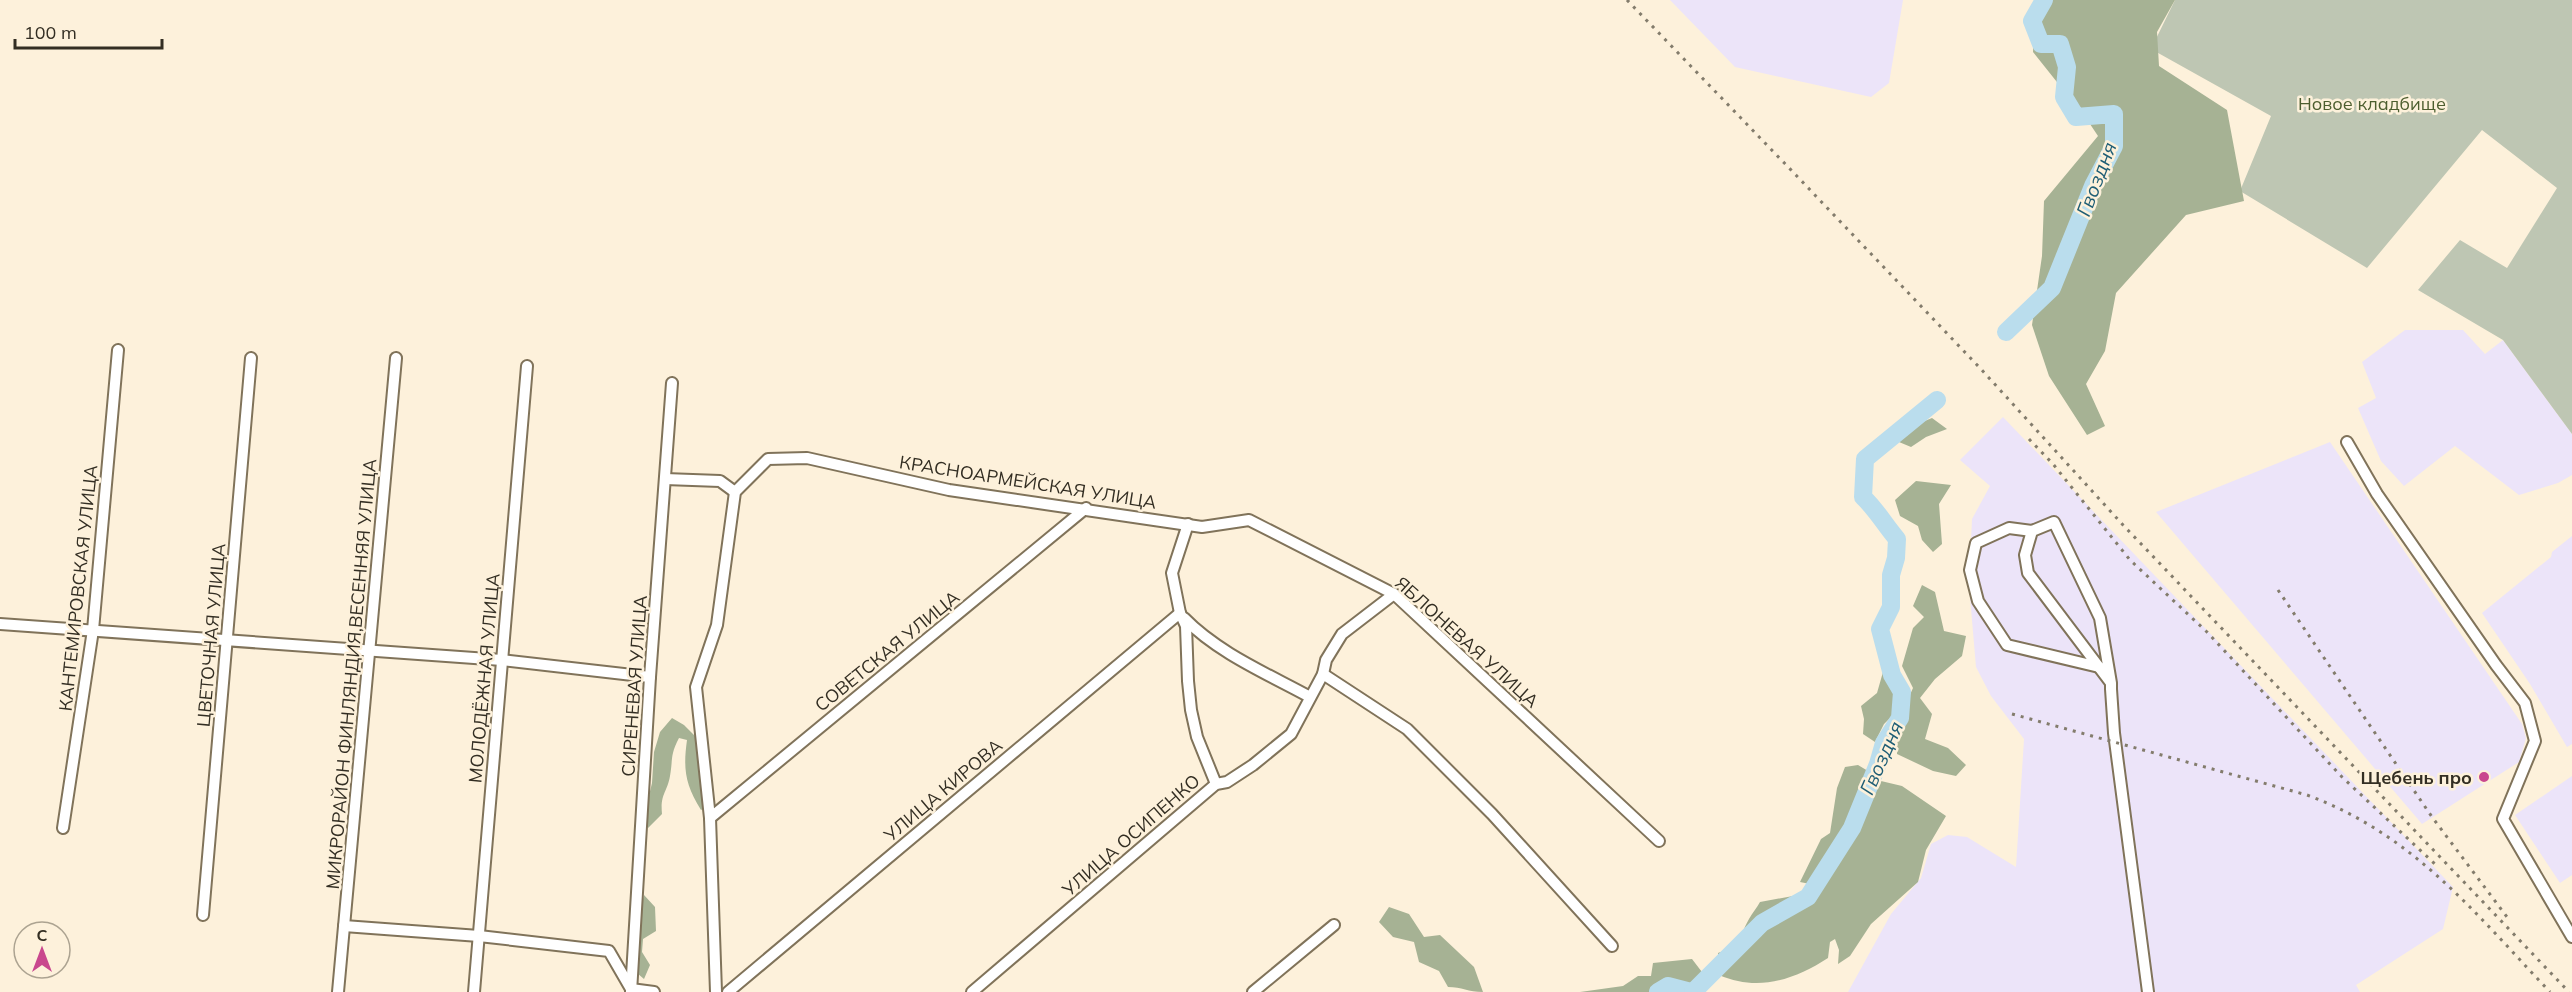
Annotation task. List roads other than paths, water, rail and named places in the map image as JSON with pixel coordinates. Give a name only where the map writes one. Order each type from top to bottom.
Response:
[{"type":"street","name":"КАНТЕМИРОВСКАЯ УЛИЦА","points":[[63,828],[93,630],[118,350]]},
{"type":"street","name":"ЦВЕТОЧНАЯ УЛИЦА","points":[[203,915],[251,358]]},
{"type":"street","name":"МИКРОРАЙОН ФИНЛЯНДИЯ,ВЕСЕННЯЯ УЛИЦА","points":[[338,992],[396,358]]},
{"type":"street","name":"МОЛОДЁЖНАЯ УЛИЦА","points":[[474,992],[526,366]]},
{"type":"street","name":"СИРЕНЕВАЯ УЛИЦА","points":[[631,990],[650,677],[672,383]]},
{"type":"street","points":[[2347,442],[2377,494],[2525,703],[2535,741],[2503,819],[2572,937]]},
{"type":"street","name":"КРАСНОАРМЕЙСКАЯ УЛИЦА","points":[[735,492],[768,459],[807,458],[949,490],[1188,524]]},
{"type":"street","points":[[665,479],[720,481],[735,492],[717,626],[696,687],[710,818],[716,992]]},
{"type":"street","name":"СОВЕТСКАЯ УЛИЦА","points":[[710,818],[1086,508]]},
{"type":"street","name":"ЯБЛОНЕВАЯ УЛИЦА","points":[[1188,524],[1202,526],[1249,519],[1394,594],[1659,841]]},
{"type":"street","points":[[2099,668],[2007,645],[1978,600],[1970,570],[1976,543],[2009,528],[2032,531],[2054,522],[2100,618],[2148,992]]},
{"type":"street","points":[[1188,524],[1172,573],[1180,613],[1186,626],[1191,710],[1197,737],[1216,783]]},
{"type":"street","points":[[2032,531],[2025,555],[2028,573],[2110,683]]},
{"type":"street","name":"УЛИЦА ОСИПЕНКО","points":[[972,992],[1216,783],[1227,782],[1291,734],[1323,674],[1326,660],[1342,634],[1394,594]]},
{"type":"street","points":[[1180,613],[1196,630],[1219,647],[1311,697]]},
{"type":"street","name":"УЛИЦА КИРОВА","points":[[728,992],[1180,613]]},
{"type":"street","points":[[0,624],[502,660],[650,677]]},
{"type":"street","points":[[1323,674],[1407,729],[1492,814],[1612,946]]},
{"type":"street","points":[[344,926],[479,936],[609,951],[631,990],[654,992]]},
{"type":"street","points":[[1253,992],[1334,926]]},
{"type":"waterway","name":"Гвоздня","points":[[2006,332],[2052,288],[2093,186],[2114,146],[2114,114],[2076,117],[2064,97],[2067,67],[2060,44],[2041,44],[2032,21],[2044,0]]},
{"type":"waterway","name":"Гвоздня","points":[[1693,992],[1762,923],[1808,897],[1852,828],[1884,743],[1900,718],[1902,692],[1892,675],[1880,629],[1891,607],[1891,575],[1896,558],[1897,539],[1863,497],[1865,459],[1937,400]]},
{"type":"waterway","name":"Гвоздня","points":[[1658,992],[1668,986],[1691,992]]},
{"type":"railway","points":[[1627,0],[1980,368],[2123,525],[2569,992]]},
{"type":"railway","points":[[2029,439],[2053,464],[2130,560],[2207,632],[2342,777],[2436,865]]},
{"type":"railway","points":[[2278,590],[2432,817],[2507,917]]},
{"type":"railway","points":[[2012,714],[2307,795],[2345,811],[2379,831],[2440,878],[2550,992]]},
{"type":"place","name":"Щебень про","points":[[2484,777]]},
{"type":"park label","name":"Новое кладбище","points":[[2372,103]]}]
